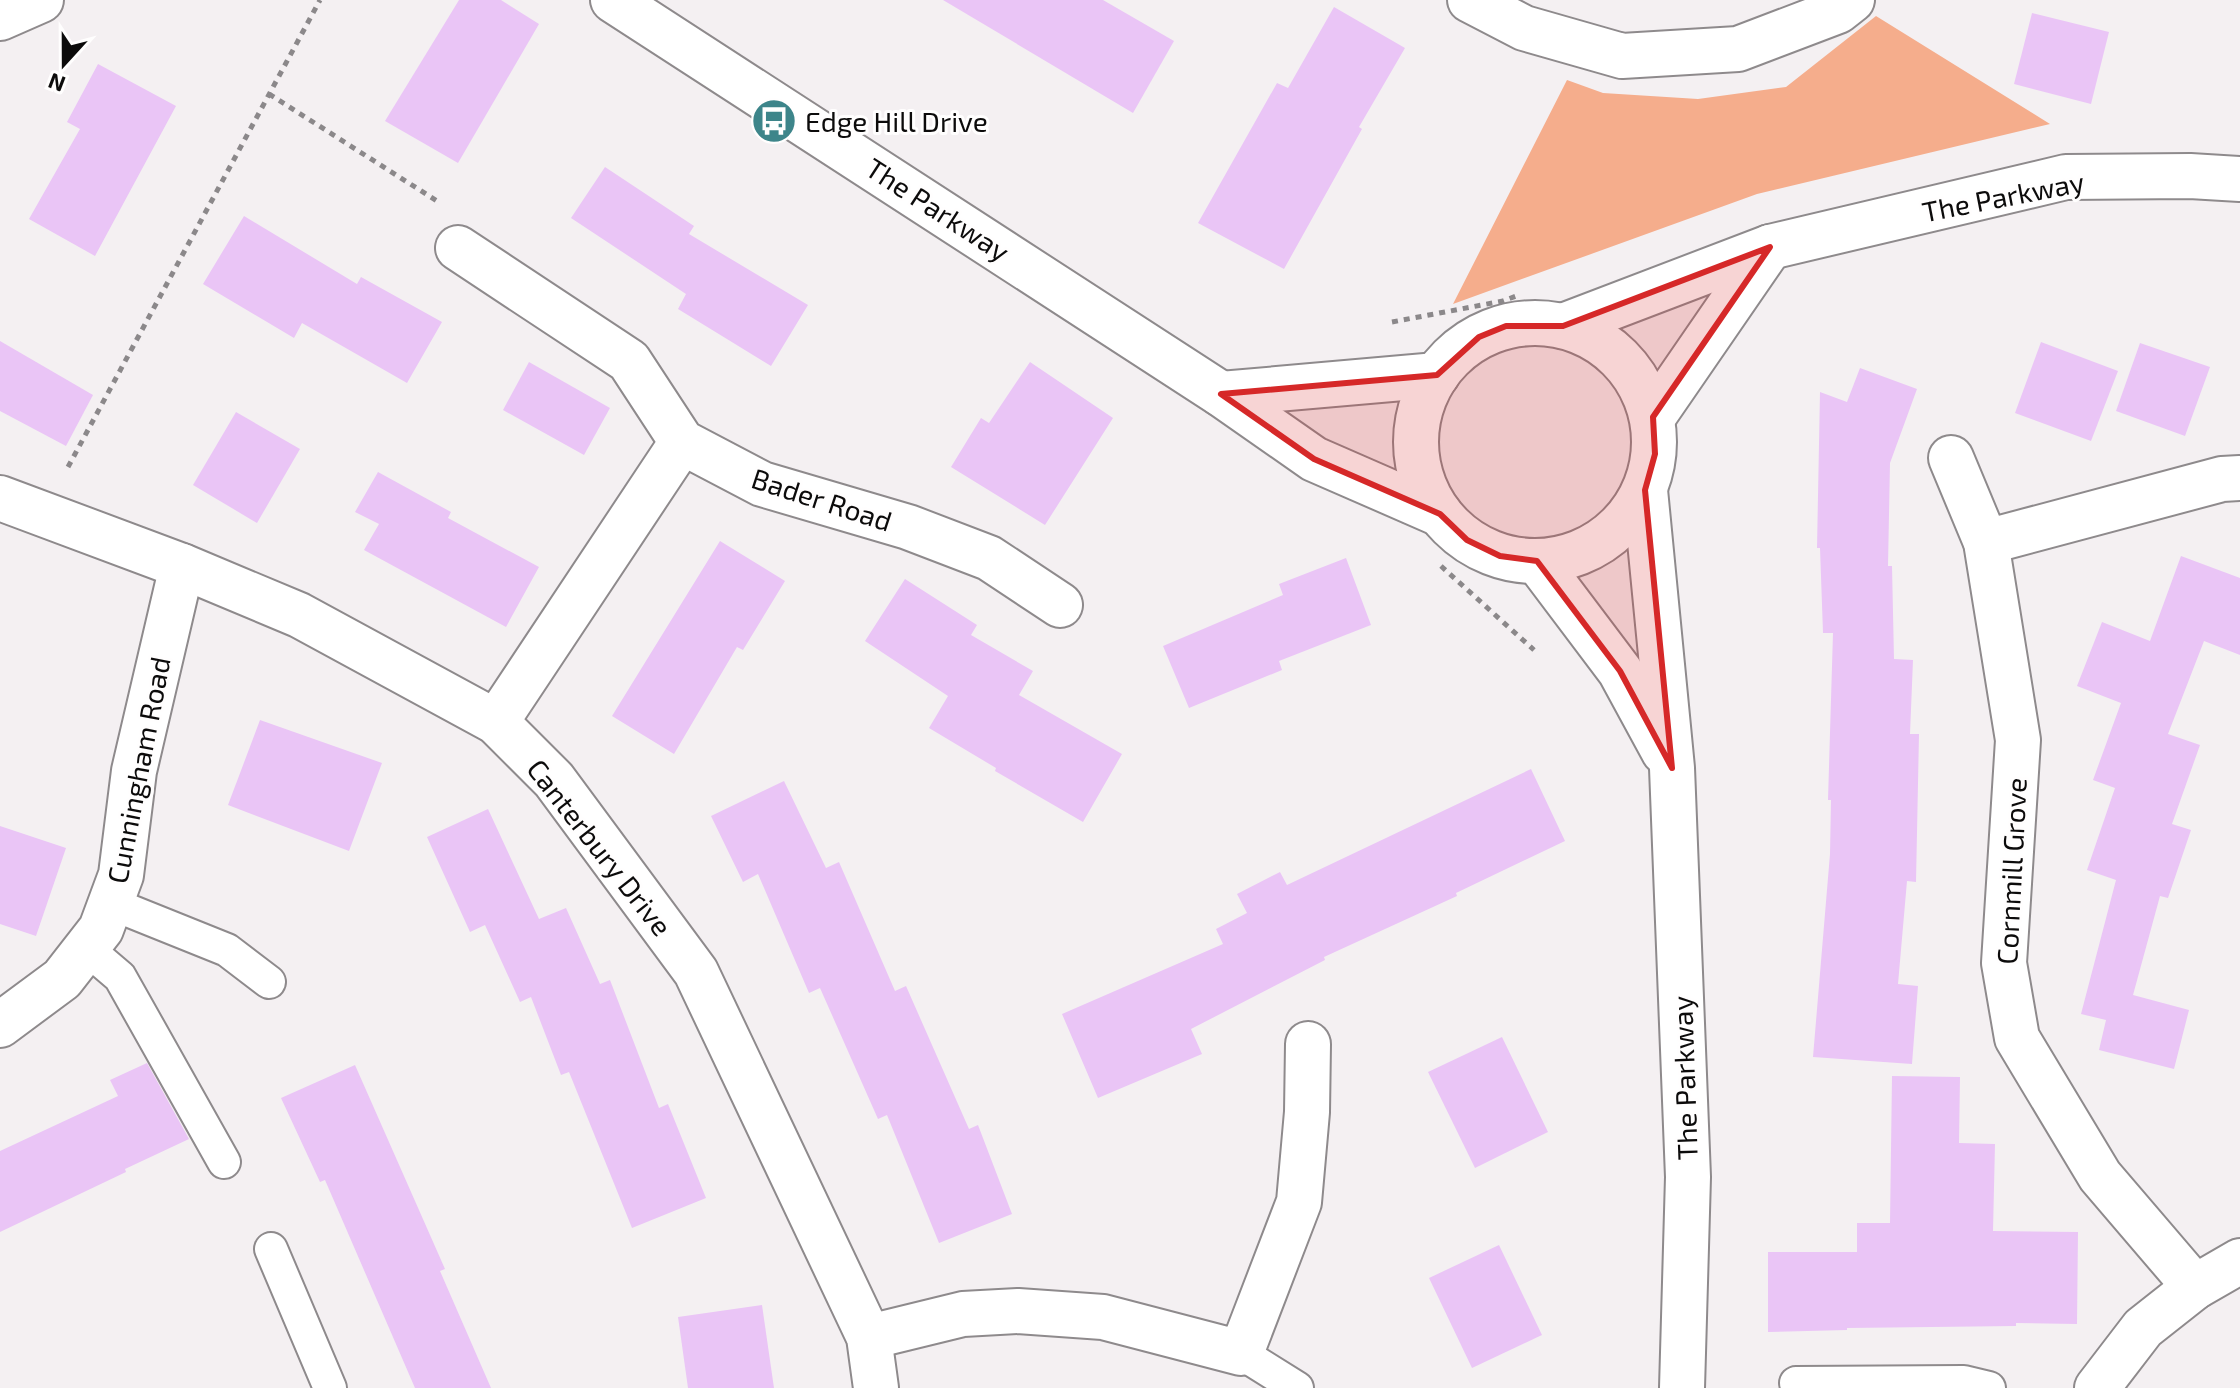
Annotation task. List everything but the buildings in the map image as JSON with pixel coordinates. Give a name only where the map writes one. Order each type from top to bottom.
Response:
[{"type":"street","points":[[0,18],[41,0]]},
{"type":"street","name":"The Parkway","points":[[613,0],[1221,394],[1314,459],[1440,514]]},
{"type":"street","points":[[1470,0],[1524,28],[1622,56],[1738,49],[1838,11],[1852,0]]},
{"type":"street","name":"The Parkway","points":[[1563,326],[1770,247],[2066,177],[2190,176],[2240,179]]},
{"type":"street","points":[[1653,417],[1770,247]]},
{"type":"street","name":"Bader Road","points":[[458,248],[629,361],[682,442],[762,484],[908,527],[989,558],[1060,605]]},
{"type":"street","points":[[1534,322],[1563,326],[1594,338],[1621,359],[1641,385],[1653,417],[1655,454],[1645,490],[1620,527],[1581,552],[1537,561],[1500,556],[1467,540],[1440,514],[1422,481],[1416,445],[1421,408],[1437,375],[1455,354],[1479,337],[1506,326],[1534,322]]},
{"type":"street","points":[[1221,394],[1437,375]]},
{"type":"street","points":[[496,722],[682,442]]},
{"type":"street","name":"Cornmill Grove","points":[[1951,458],[1986,542],[2018,740],[2004,963],[2017,1038],[2100,1176],[2195,1287]]},
{"type":"street","points":[[1986,542],[2222,479],[2240,478]]},
{"type":"street","name":"The Parkway","points":[[1645,490],[1672,768],[1688,1177],[1682,1388]]},
{"type":"street","name":"Canterbury Drive","points":[[0,498],[182,566],[299,615],[496,722],[554,780],[696,972],[869,1337],[876,1388]]},
{"type":"street","name":"The Parkway","points":[[1537,561],[1620,671],[1672,768]]},
{"type":"street","name":"Cunningham Road","points":[[0,1025],[62,979],[101,929],[121,875],[134,771],[182,566]]},
{"type":"street","points":[[869,1337],[963,1314],[1018,1311],[1103,1317],[1241,1353],[1299,1202],[1307,1112],[1308,1044]]},
{"type":"street","points":[[2097,1388],[2143,1328],[2195,1287],[2240,1261]]},
{"type":"lane","points":[[110,903],[227,950],[269,982]]},
{"type":"lane","points":[[86,948],[120,977],[224,1162]]},
{"type":"lane","points":[[271,1249],[330,1388]]},
{"type":"lane","points":[[1241,1353],[1297,1388]]},
{"type":"lane","points":[[1796,1383],[1964,1382],[1989,1388]]},
{"type":"path","points":[[43,514],[320,0]]},
{"type":"path","points":[[269,94],[437,201],[458,248]]},
{"type":"highlighted area","points":[[1770,247],[1653,417],[1655,454],[1645,490],[1672,768],[1620,671],[1537,561],[1500,556],[1467,540],[1440,514],[1314,459],[1221,394],[1437,375],[1479,337],[1506,326],[1563,326]]},
{"type":"shaded area","points":[[1876,16],[2050,124],[1757,194],[1453,304],[1567,80],[1603,93],[1698,99],[1786,87]]},
{"type":"place","name":"Edge Hill Drive","points":[[774,121]]}]
